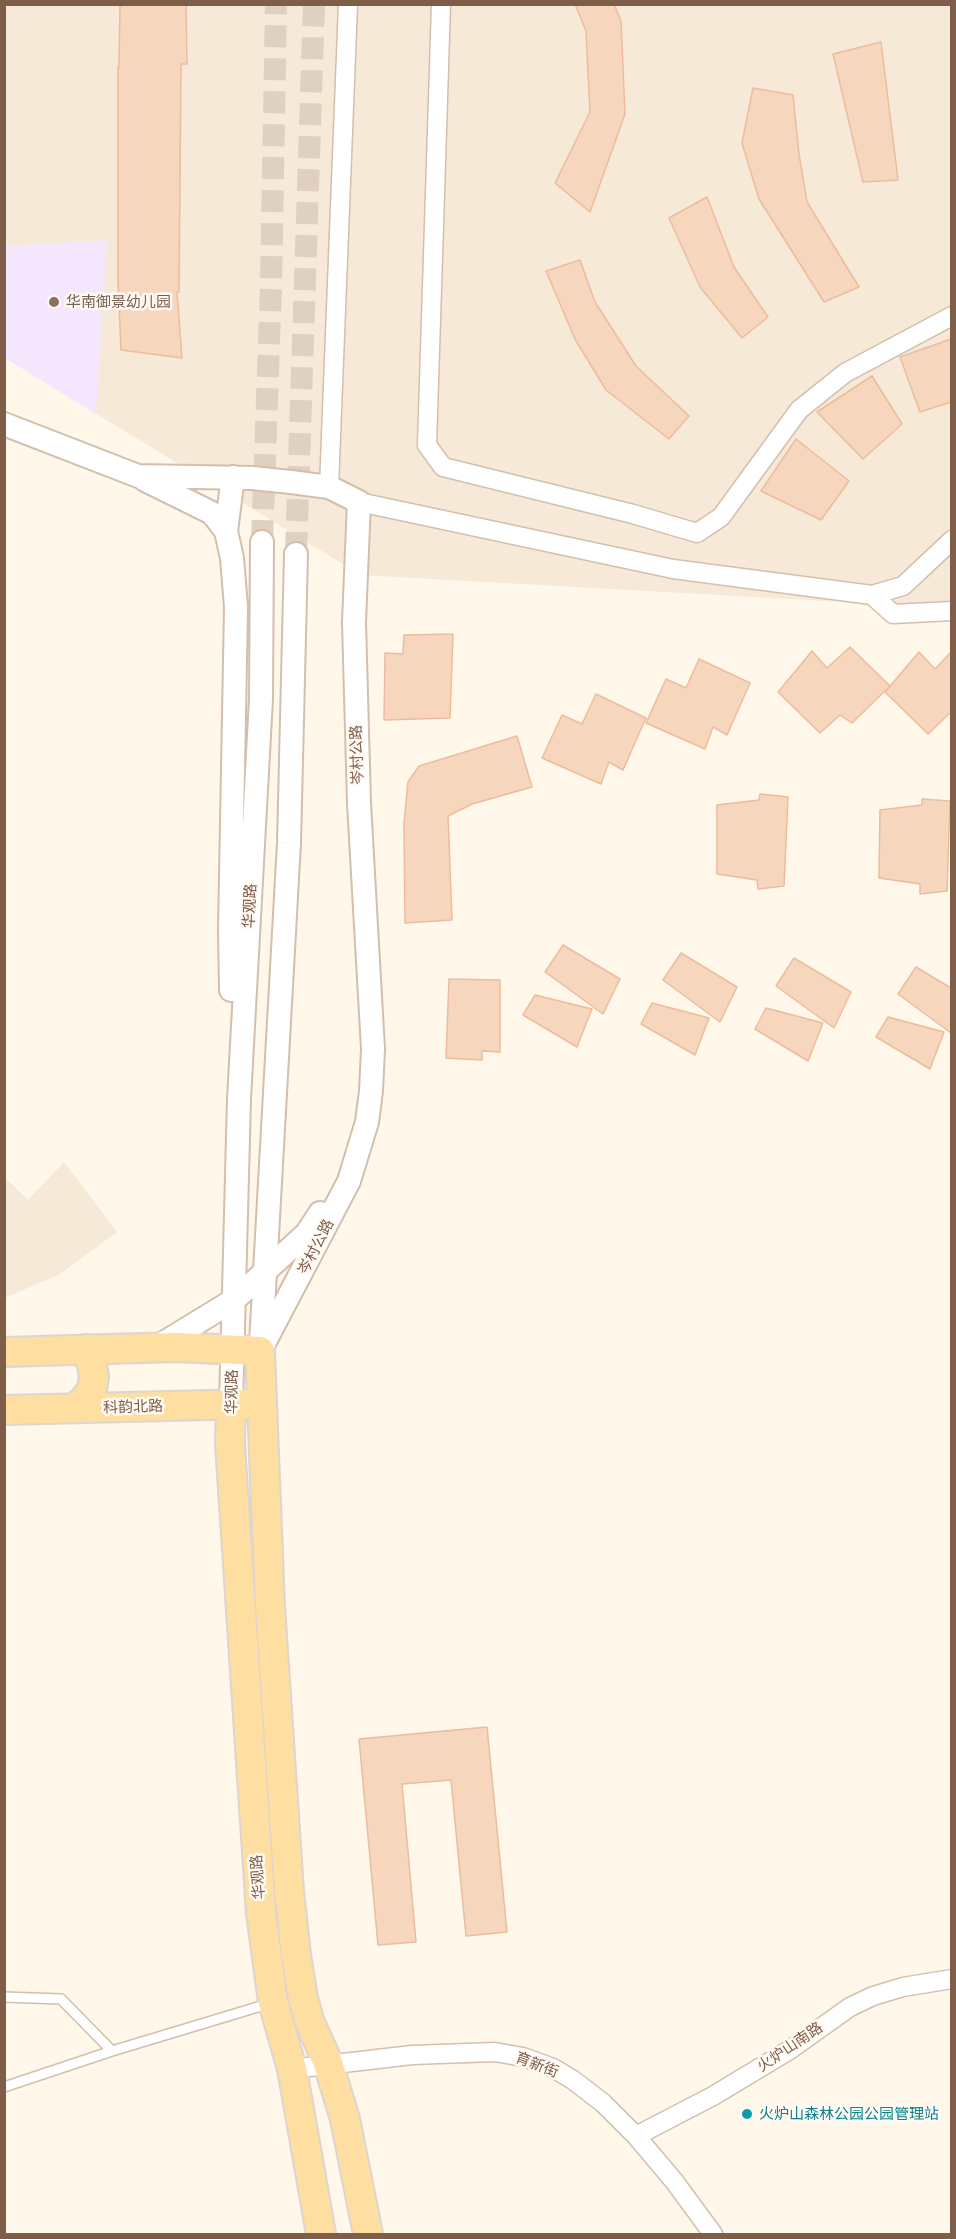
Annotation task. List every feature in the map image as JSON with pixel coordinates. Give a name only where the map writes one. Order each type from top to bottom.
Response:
[{"type":"main road","points":[[4,1352],[157,1347],[260,1351]]},
{"type":"main road","points":[[75,1408],[92,1389],[94,1377],[85,1348]]},
{"type":"main road","name":"华观路","points":[[260,1351],[270,1606],[289,1891],[303,1998],[309,2020],[328,2063],[345,2119],[368,2235]]},
{"type":"main road","name":"华观路","points":[[231,1404],[230,1444],[261,1913],[273,2002],[292,2069],[321,2235]]},
{"type":"main road","name":"科韵北路","points":[[4,1410],[261,1404]]},
{"type":"street","points":[[329,487],[348,4]]},
{"type":"street","points":[[441,4],[427,445],[443,467],[633,514],[697,533],[721,517],[800,410],[845,373],[951,316]]},
{"type":"street","points":[[4,424],[138,476],[212,513],[226,531]]},
{"type":"street","points":[[138,476],[233,477],[329,487],[359,502],[674,569],[872,595],[903,586],[951,540]]},
{"type":"street","points":[[233,477],[226,531],[232,558],[236,606],[230,930],[232,1059],[239,1123]]},
{"type":"street","name":"岑村公路","points":[[260,1351],[350,1181],[367,1122],[371,1090],[373,1049],[359,803],[354,622],[359,502]]},
{"type":"street","name":"华观路","points":[[231,1404],[239,1123],[261,699],[262,542]]},
{"type":"street","name":"华观路","points":[[260,1351],[289,843],[296,554]]},
{"type":"street","points":[[872,595],[893,614],[951,611]]},
{"type":"street","points":[[157,1347],[234,1299],[307,1233],[345,1169],[371,1090]]},
{"type":"street","name":"火炉山南路","points":[[636,2136],[713,2096],[850,2007],[873,1996],[903,1987],[951,1978]]},
{"type":"street","name":"育新街","points":[[292,2069],[328,2063],[495,2052],[523,2057],[553,2068],[603,2103],[636,2136],[674,2181],[713,2235]]},
{"type":"lane","points":[[4,1996],[61,1999],[112,2051]]},
{"type":"lane","points":[[4,2087],[273,2002]]},
{"type":"shaded area","points":[[4,5],[951,5],[951,608],[361,575],[5,358]]},
{"type":"shaded area","name":"华南御景幼儿园","points":[[107,240],[96,414],[5,358],[5,246]]},
{"type":"shaded area","points":[[64,1162],[117,1232],[60,1274],[5,1298],[5,1177],[28,1200]]},
{"type":"building","points":[[120,4],[186,4],[187,64],[181,64],[179,292],[177,292],[182,358],[121,350],[118,281]]},
{"type":"building","points":[[575,4],[614,4],[621,21],[625,114],[590,212],[555,183],[590,112],[586,31]]},
{"type":"building","points":[[881,42],[898,180],[863,182],[833,54]]},
{"type":"building","points":[[753,88],[793,95],[807,202],[859,287],[824,302],[759,199],[742,143]]},
{"type":"building","points":[[707,197],[734,267],[768,317],[742,338],[700,287],[669,218]]},
{"type":"building","points":[[580,260],[595,302],[636,366],[689,416],[669,439],[606,390],[575,339],[546,271]]},
{"type":"building","points":[[951,339],[951,402],[920,412],[900,357]]},
{"type":"building","points":[[872,376],[902,424],[863,459],[817,412]]},
{"type":"building","points":[[796,439],[849,481],[821,520],[761,491]]},
{"type":"building","points":[[453,634],[450,718],[384,720],[385,653],[403,654],[404,635]]},
{"type":"building","points":[[850,647],[890,686],[852,723],[840,715],[820,733],[778,692],[812,651],[827,668]]},
{"type":"building","points":[[919,652],[935,669],[951,652],[951,712],[928,734],[885,692]]},
{"type":"building","points":[[699,659],[750,683],[727,735],[713,727],[705,749],[646,723],[666,679],[686,688]]},
{"type":"building","points":[[596,694],[646,718],[623,770],[609,762],[601,784],[542,758],[562,715],[582,724]]},
{"type":"building","points":[[517,736],[532,787],[472,804],[448,816],[452,920],[405,923],[404,823],[408,782],[419,766]]},
{"type":"building","points":[[760,794],[788,797],[784,886],[758,889],[757,880],[717,874],[717,805],[759,800]]},
{"type":"building","points":[[922,799],[950,801],[947,891],[920,894],[920,884],[879,878],[880,810],[922,805]]},
{"type":"building","points":[[563,945],[620,979],[603,1014],[545,972]]},
{"type":"building","points":[[681,953],[737,987],[720,1022],[663,980]]},
{"type":"building","points":[[794,958],[851,992],[834,1028],[776,986]]},
{"type":"building","points":[[916,967],[951,988],[951,1033],[898,994]]},
{"type":"building","points":[[449,979],[500,980],[500,1052],[482,1051],[482,1060],[446,1058]]},
{"type":"building","points":[[535,995],[592,1009],[577,1047],[523,1015]]},
{"type":"building","points":[[652,1003],[709,1018],[695,1055],[641,1024]]},
{"type":"building","points":[[766,1008],[823,1023],[808,1061],[755,1029]]},
{"type":"building","points":[[888,1017],[944,1032],[930,1069],[876,1037]]},
{"type":"building","points":[[487,1727],[507,1932],[466,1936],[451,1780],[402,1784],[416,1942],[378,1945],[359,1739]]},
{"type":"tunnel","points":[[262,542],[271,286],[276,4]]},
{"type":"tunnel","points":[[296,554],[314,4]]},
{"type":"place","name":"华南御景幼儿园","points":[[54,302]]},
{"type":"place","name":"火炉山森林公园公园管理站","points":[[747,2114]]}]
